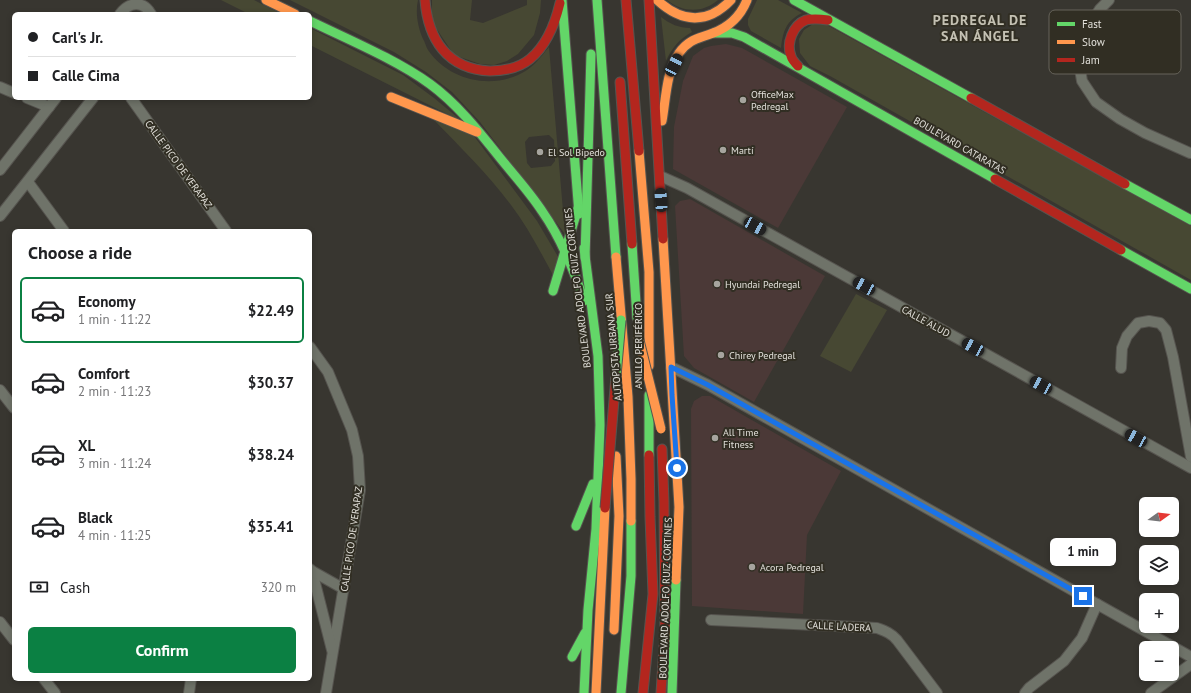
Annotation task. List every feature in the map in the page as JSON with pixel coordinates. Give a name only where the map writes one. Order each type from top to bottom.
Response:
[{"type":"main road","points":[[266,0],[291,12]]},
{"type":"main road","points":[[425,0],[425,10],[429,28],[443,50],[450,57],[465,66],[481,71],[490,71],[513,68],[528,60],[535,54],[556,18],[561,0]]},
{"type":"main road","name":"BOULEVARD ADOLFO RUIZ CORTINES","points":[[561,0],[578,208],[598,356],[600,425],[596,529],[588,610],[584,693]]},
{"type":"main road","name":"AUTOPISTA URBANA SUR","points":[[597,0],[628,397],[631,479],[631,576],[621,693]]},
{"type":"main road","name":"ANILLO PERIFÉRICO","points":[[626,0],[649,272],[650,517],[653,594],[643,693]]},
{"type":"main road","name":"BOULEVARD ADOLFO RUIZ CORTINES","points":[[649,0],[679,502],[672,693]]},
{"type":"main road","points":[[657,0],[674,14],[689,18],[704,17],[722,10],[731,0]]},
{"type":"main road","points":[[658,146],[667,89],[674,65],[681,52],[697,37],[714,33],[734,21],[742,11],[747,0]]},
{"type":"main road","points":[[794,0],[1191,220]]},
{"type":"main road","points":[[804,70],[793,62],[788,49],[792,35],[801,23],[811,19],[831,20]]},
{"type":"main road","points":[[312,22],[418,76],[450,101],[480,133],[542,210],[552,225],[565,251],[581,290],[598,356]]},
{"type":"main road","name":"BOULEVARD CATARATAS","points":[[714,33],[732,33],[744,37],[1191,289]]},
{"type":"main road","points":[[585,258],[591,43],[598,143]]},
{"type":"main road","points":[[619,71],[641,388],[644,455],[643,572]]},
{"type":"main road","points":[[391,97],[480,133]]},
{"type":"main road","points":[[553,291],[578,208]]},
{"type":"main road","points":[[596,693],[605,508],[621,320]]},
{"type":"main road","points":[[638,336],[661,429],[664,502],[665,631],[661,693]]},
{"type":"main road","points":[[610,345],[619,516],[614,641]]},
{"type":"main road","points":[[576,526],[598,474]]},
{"type":"main road","points":[[572,657],[587,631]]},
{"type":"main road","points":[[634,693],[639,640]]},
{"type":"street","points":[[1099,10],[1109,0]]},
{"type":"street","points":[[122,12],[128,6],[137,4],[145,7],[149,12]]},
{"type":"street","points":[[1081,74],[1082,80],[1096,102],[1120,119],[1145,133],[1190,153]]},
{"type":"street","points":[[0,87],[12,92]]},
{"type":"street","points":[[31,100],[49,108]]},
{"type":"street","points":[[0,170],[55,100]]},
{"type":"street","points":[[0,216],[91,100]]},
{"type":"street","name":"CALLE PICO DE VERAPAZ","points":[[132,100],[225,229]]},
{"type":"street","name":"CALLE ALUD","points":[[660,176],[687,188],[1191,468]]},
{"type":"street","points":[[28,182],[63,229]]},
{"type":"street","points":[[1121,368],[1122,348],[1126,336],[1138,323],[1149,321],[1160,323],[1166,330],[1174,357],[1191,457]]},
{"type":"street","name":"CALLE PICO DE VERAPAZ","points":[[312,351],[328,372],[352,430],[358,456],[360,490],[326,693]]},
{"type":"street","points":[[671,367],[708,385],[1191,657]]},
{"type":"street","points":[[0,390],[12,405]]},
{"type":"street","points":[[312,571],[344,589]]},
{"type":"street","points":[[312,574],[333,653]]},
{"type":"street","points":[[1025,693],[1029,688],[1064,661],[1082,638],[1097,604]]},
{"type":"street","name":"CALLE LADERA","points":[[711,620],[876,628],[886,631],[897,640],[937,693]]},
{"type":"street","points":[[0,622],[12,637]]},
{"type":"street","points":[[1151,693],[1191,664]]},
{"type":"street","points":[[46,681],[55,693]]},
{"type":"street","points":[[189,693],[191,681]]},
{"type":"shaded area","points":[[726,44],[742,48],[847,107],[778,228],[673,169],[674,127],[683,81],[693,56],[704,48]]},
{"type":"shaded area","points":[[690,199],[825,276],[754,402],[694,368],[684,356],[675,206],[680,201]]},
{"type":"shaded area","points":[[702,396],[710,396],[841,471],[807,535],[803,614],[692,606],[691,409],[694,401]]},
{"type":"green space","points":[[221,0],[254,0],[277,12],[245,12]]},
{"type":"green space","points":[[290,0],[418,0],[418,25],[428,50],[436,60],[446,68],[469,79],[494,81],[506,79],[523,73],[535,63],[549,47],[565,234],[480,122],[452,92],[426,72],[394,52]],"holes":[[[549,135],[554,140],[555,161],[551,166],[531,168],[527,163],[525,142],[529,137]]]},
{"type":"green space","points":[[432,0],[472,0],[470,20],[483,23],[527,5],[527,0],[541,0],[540,13],[534,35],[518,54],[507,61],[494,65],[480,64],[454,55],[432,22]]},
{"type":"green space","points":[[667,0],[718,0],[706,7],[693,10],[680,7]]},
{"type":"green space","points":[[757,0],[778,0],[802,13],[792,19],[786,27],[781,48],[751,31],[748,25],[748,19]]},
{"type":"green space","points":[[661,17],[675,25],[690,28],[692,32],[676,44],[666,61]]},
{"type":"green space","points":[[813,24],[827,25],[1191,226],[1191,280],[810,66],[800,53],[799,39],[804,30]]},
{"type":"green space","points":[[312,29],[403,75],[463,122],[312,46]]},
{"type":"green space","points":[[433,119],[474,136],[537,221],[560,260],[553,275],[528,230],[511,205],[483,172]]},
{"type":"green space","points":[[856,294],[887,310],[851,372],[820,356]]},
{"type":"traffic: fast","points":[[562,0],[579,214]]},
{"type":"traffic: fast","points":[[597,0],[616,257]]},
{"type":"traffic: fast","points":[[794,0],[971,98]]},
{"type":"traffic: fast","points":[[312,22],[402,66],[440,91],[466,117],[526,189],[549,221],[566,254],[584,301]]},
{"type":"traffic: fast","points":[[714,33],[732,33],[744,37],[995,179]]},
{"type":"traffic: fast","points":[[585,258],[591,54]]},
{"type":"traffic: fast","points":[[1125,184],[1191,220]]},
{"type":"traffic: fast","points":[[553,291],[578,208]]},
{"type":"traffic: fast","points":[[632,244],[637,318]]},
{"type":"traffic: fast","points":[[584,248],[598,356],[600,425],[596,529],[588,610],[584,693]]},
{"type":"traffic: fast","points":[[1121,250],[1191,289]]},
{"type":"traffic: fast","points":[[616,376],[621,320]]},
{"type":"traffic: fast","points":[[649,395],[649,455]]},
{"type":"traffic: fast","points":[[576,526],[593,484]]},
{"type":"traffic: fast","points":[[621,693],[631,576],[631,521]]},
{"type":"traffic: fast","points":[[672,693],[676,580]]},
{"type":"traffic: fast","points":[[572,657],[585,633]]},
{"type":"traffic: slow","points":[[266,0],[291,12]]},
{"type":"traffic: slow","points":[[657,0],[666,8],[676,13],[685,17],[694,18],[713,14],[731,0]]},
{"type":"traffic: slow","points":[[662,121],[669,77],[671,69],[679,53],[690,42],[719,30],[729,24],[738,15],[747,0]]},
{"type":"traffic: slow","points":[[391,97],[477,132]]},
{"type":"traffic: slow","points":[[639,151],[649,272],[649,366]]},
{"type":"traffic: slow","points":[[663,239],[679,507],[676,580]]},
{"type":"traffic: slow","points":[[616,257],[628,397],[631,521]]},
{"type":"traffic: slow","points":[[638,336],[661,429]]},
{"type":"traffic: slow","points":[[614,630],[619,516],[616,456]]},
{"type":"traffic: slow","points":[[596,693],[605,508]]},
{"type":"traffic: jam","points":[[425,0],[430,27],[442,49],[451,58],[462,65],[490,71],[506,70],[516,67],[530,59],[546,41],[550,34],[560,3]]},
{"type":"traffic: jam","points":[[626,0],[639,151]]},
{"type":"traffic: jam","points":[[649,0],[663,239]]},
{"type":"traffic: jam","points":[[798,66],[792,59],[789,46],[794,30],[801,22],[806,20],[828,20]]},
{"type":"traffic: jam","points":[[620,82],[632,244]]},
{"type":"traffic: jam","points":[[971,98],[1125,184]]},
{"type":"traffic: jam","points":[[995,179],[1121,250]]},
{"type":"traffic: jam","points":[[605,508],[616,376]]},
{"type":"traffic: jam","points":[[661,693],[665,631],[662,449]]},
{"type":"traffic: jam","points":[[643,693],[653,594],[649,455]]},
{"type":"place","name":"OfficeMax Pedregal","points":[[743,100]]},
{"type":"place","name":"Martí","points":[[723,150]]},
{"type":"place","name":"El Sol Bípedo","points":[[540,152]]},
{"type":"place","name":"Hyundai Pedregal","points":[[717,284]]},
{"type":"place","name":"Chirey Pedregal","points":[[721,355]]},
{"type":"place","name":"All Time Fitness","points":[[715,438]]},
{"type":"place","name":"Acora Pedregal","points":[[752,567]]},
{"type":"district","name":"PEDREGAL DE SAN ÁNGEL","points":[[980,28]]},
{"type":"route","points":[[677,468],[671,367],[708,385],[1083,596]]}]
